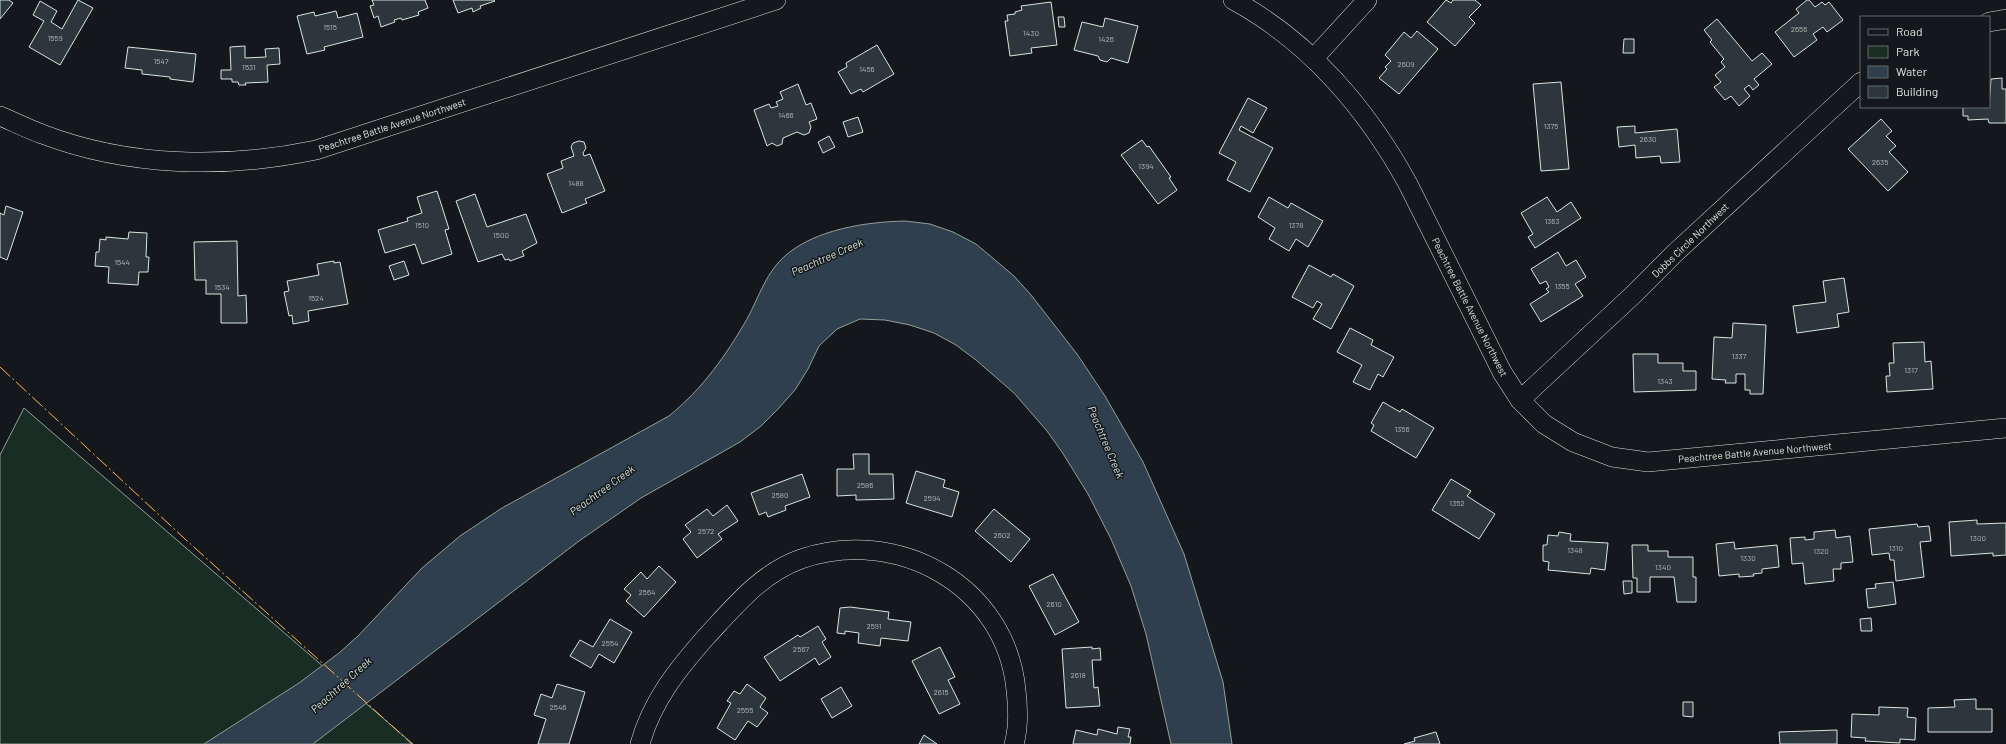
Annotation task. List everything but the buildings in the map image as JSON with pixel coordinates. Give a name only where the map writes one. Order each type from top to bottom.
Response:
[{"type":"street","name":"Peachtree Battle Avenue Northwest","points":[[0,116],[42,134],[86,148],[131,157],[177,162],[239,160],[289,156],[324,147],[776,0]]},
{"type":"street","name":"Peachtree Battle Avenue Northwest","points":[[1232,0],[1279,30],[1314,58],[1356,103],[1392,154],[1502,372],[1520,400],[1544,424],[1573,442],[1612,457],[1648,462],[2006,428]]},
{"type":"street","points":[[1314,58],[1367,0]]},
{"type":"street","points":[[1990,22],[2006,19]]},
{"type":"street","name":"Dobbs Circle Northwest","points":[[1520,400],[1633,295],[1676,252],[1860,83]]},
{"type":"street","points":[[640,744],[653,707],[666,686],[682,664],[746,593],[770,574],[800,559],[838,550],[877,550],[914,559],[946,575],[972,596],[991,620],[1006,647],[1015,676],[1018,710],[1014,744]]},
{"type":"green space","points":[[24,408],[413,744],[0,744],[0,455]]},
{"type":"water","name":"Peachtree Creek","points":[[905,221],[930,224],[953,232],[976,244],[1014,276],[1031,295],[1077,354],[1105,396],[1143,462],[1184,554],[1223,682],[1232,744],[1171,744],[1146,634],[1131,586],[1111,539],[1088,494],[1062,452],[1047,431],[1014,393],[956,345],[934,333],[910,325],[885,320],[860,319],[837,329],[819,346],[808,369],[795,390],[761,426],[740,442],[641,498],[579,541],[313,744],[204,744],[299,683],[339,653],[358,636],[422,568],[460,536],[502,508],[669,416],[703,383],[722,359],[747,319],[773,269],[786,255],[798,246],[827,233],[858,225]]},
{"type":"power","points":[[0,367],[185,539],[412,744]]}]
